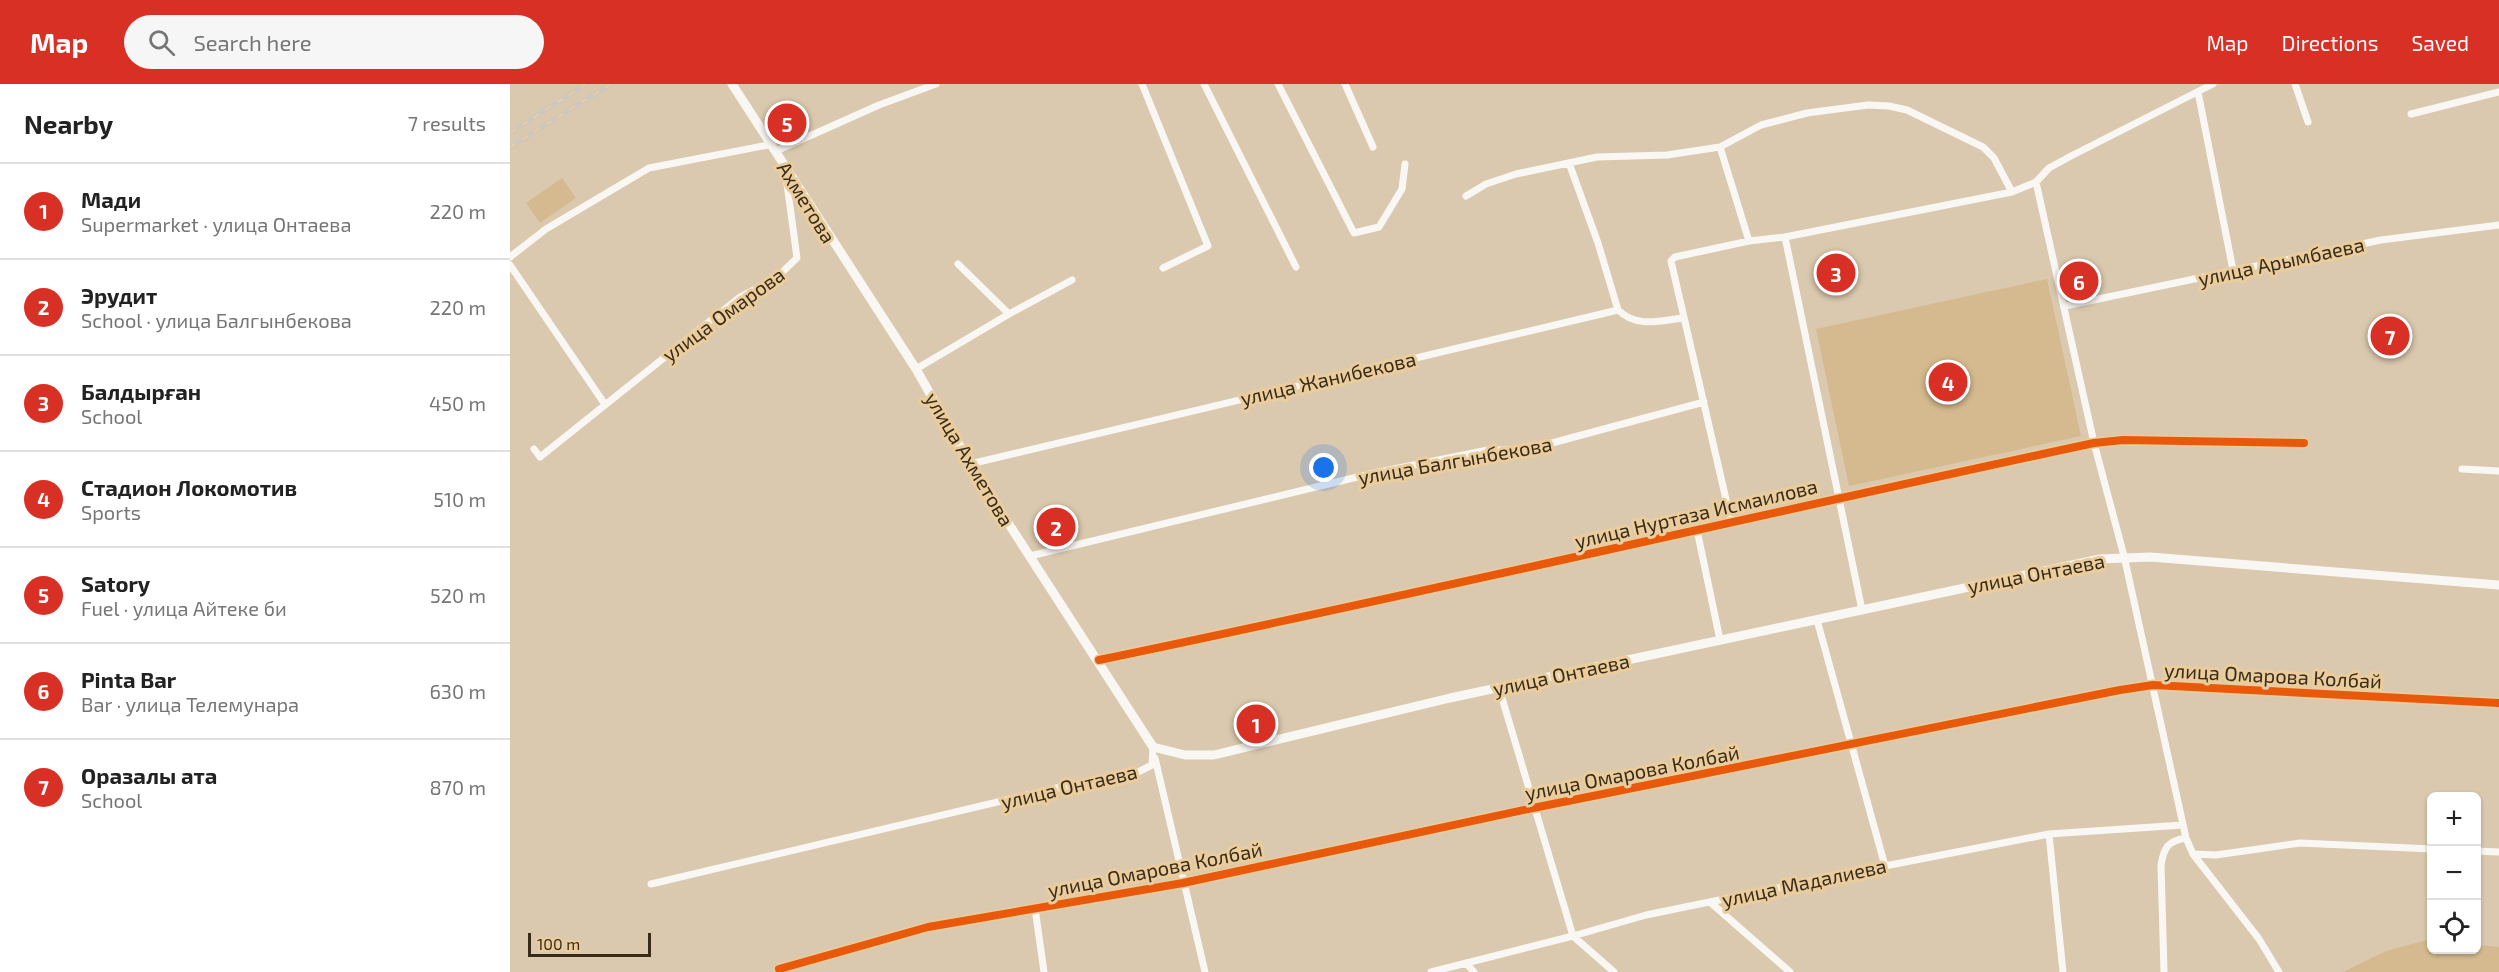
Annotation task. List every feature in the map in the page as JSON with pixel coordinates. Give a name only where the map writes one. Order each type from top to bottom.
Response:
[{"type":"main road","name":"Ахметова","points":[[732,84],[843,259]]},
{"type":"main road","name":"улица Ахметова","points":[[843,259],[916,369],[970,464],[1099,660],[1153,747]]},
{"type":"main road","name":"улица Онтаева","points":[[1153,747],[1185,755],[1214,755],[1499,688],[2062,565],[2124,556],[2499,585]]},
{"type":"street","points":[[510,257],[546,229],[649,168],[774,148],[936,84]]},
{"type":"street","points":[[1142,84],[1208,246],[1163,268]]},
{"type":"street","points":[[1204,84],[1296,267]]},
{"type":"street","points":[[1278,84],[1354,233],[1379,227],[1402,189],[1406,164]]},
{"type":"street","points":[[1345,84],[1373,147]]},
{"type":"street","points":[[1731,521],[1683,318],[1671,261],[1675,257],[2012,192],[2036,182],[2049,168],[2213,84]]},
{"type":"street","points":[[2295,84],[2308,122]]},
{"type":"street","points":[[2198,92],[2233,270]]},
{"type":"street","points":[[2411,114],[2499,92]]},
{"type":"street","points":[[1466,196],[1486,184],[1516,174],[1597,157],[1667,155],[1720,147],[1761,124],[1836,108],[1889,106],[1908,110],[1983,147],[1994,158],[2012,192]]},
{"type":"street","points":[[1720,147],[1749,241]]},
{"type":"street","points":[[1569,163],[1598,243],[1618,310],[1627,319],[1638,323],[1683,318]]},
{"type":"street","name":"улица Омарова","points":[[534,449],[540,457],[604,403],[740,297],[775,279],[797,258],[785,167]]},
{"type":"street","points":[[2036,182],[2094,443],[2124,556],[2186,838],[2193,854],[2259,939],[2279,972]]},
{"type":"street","name":"улица Арымбаева","points":[[2065,306],[2381,240],[2499,225]]},
{"type":"street","points":[[1785,237],[1862,610]]},
{"type":"street","points":[[958,264],[1009,314]]},
{"type":"street","points":[[510,265],[604,403]]},
{"type":"street","name":"улица Ахметова","points":[[916,369],[1072,280]]},
{"type":"street","name":"улица Жанибекова","points":[[970,464],[1618,310]]},
{"type":"street","name":"улица Балгынбекова","points":[[1030,556],[1374,473],[1488,450],[1526,450],[1704,402]]},
{"type":"street","name":"улица Нуртаза Исмаилова","points":[[1099,660],[1400,597],[1731,521],[2094,443],[2123,440],[2304,443]]},
{"type":"street","points":[[2462,469],[2499,471]]},
{"type":"street","points":[[1697,530],[1720,640]]},
{"type":"street","points":[[1817,620],[1885,866]]},
{"type":"street","name":"улица Омарова Колбай","points":[[779,969],[928,927],[1183,883],[1533,808],[2153,685],[2499,703]]},
{"type":"street","points":[[1499,688],[1573,936],[1614,972]]},
{"type":"street","name":"улица Ахметова","points":[[1153,747],[1205,972]]},
{"type":"street","name":"улица Онтаева","points":[[651,884],[1061,787],[1138,772],[1152,765],[1153,747]]},
{"type":"street","name":"улица Мадалиева","points":[[1431,972],[1646,915],[1885,866],[2049,834],[2183,825]]},
{"type":"street","points":[[2049,834],[2063,972]]},
{"type":"street","points":[[2164,972],[2163,849],[2172,840],[2186,838]]},
{"type":"street","points":[[2193,854],[2216,855],[2300,843],[2427,849]]},
{"type":"street","points":[[2481,851],[2499,852]]},
{"type":"street","points":[[1710,902],[1790,972]]},
{"type":"street","points":[[1035,908],[1044,972]]},
{"type":"street","points":[[1466,963],[1474,972]]},
{"type":"shaded area","points":[[562,178],[576,198],[540,223],[526,203]]},
{"type":"shaded area","points":[[2047,279],[2081,436],[1849,486],[1816,329]]},
{"type":"shaded area","points":[[2427,940],[2427,954],[2481,954],[2481,945],[2499,947],[2499,972],[2343,972],[2386,951]]},
{"type":"railway","points":[[510,133],[586,84]]},
{"type":"railway","points":[[510,147],[611,84]]},
{"type":"cycle path","points":[[1099,660],[2094,443],[2123,440],[2304,443]]},
{"type":"cycle path","points":[[779,969],[928,927],[1183,883],[1533,808],[2120,690],[2153,685],[2499,703]]},
{"type":"place","name":"Satory","points":[[787,123]]},
{"type":"place","name":"Балдырған","points":[[1836,273]]},
{"type":"place","name":"Pinta Bar","points":[[2079,281]]},
{"type":"place","name":"Оразалы ата","points":[[2390,336]]},
{"type":"place","name":"Стадион Локомотив","points":[[1948,382]]},
{"type":"place","name":"Эрудит","points":[[1056,527]]},
{"type":"place","name":"Мади","points":[[1256,724]]}]
